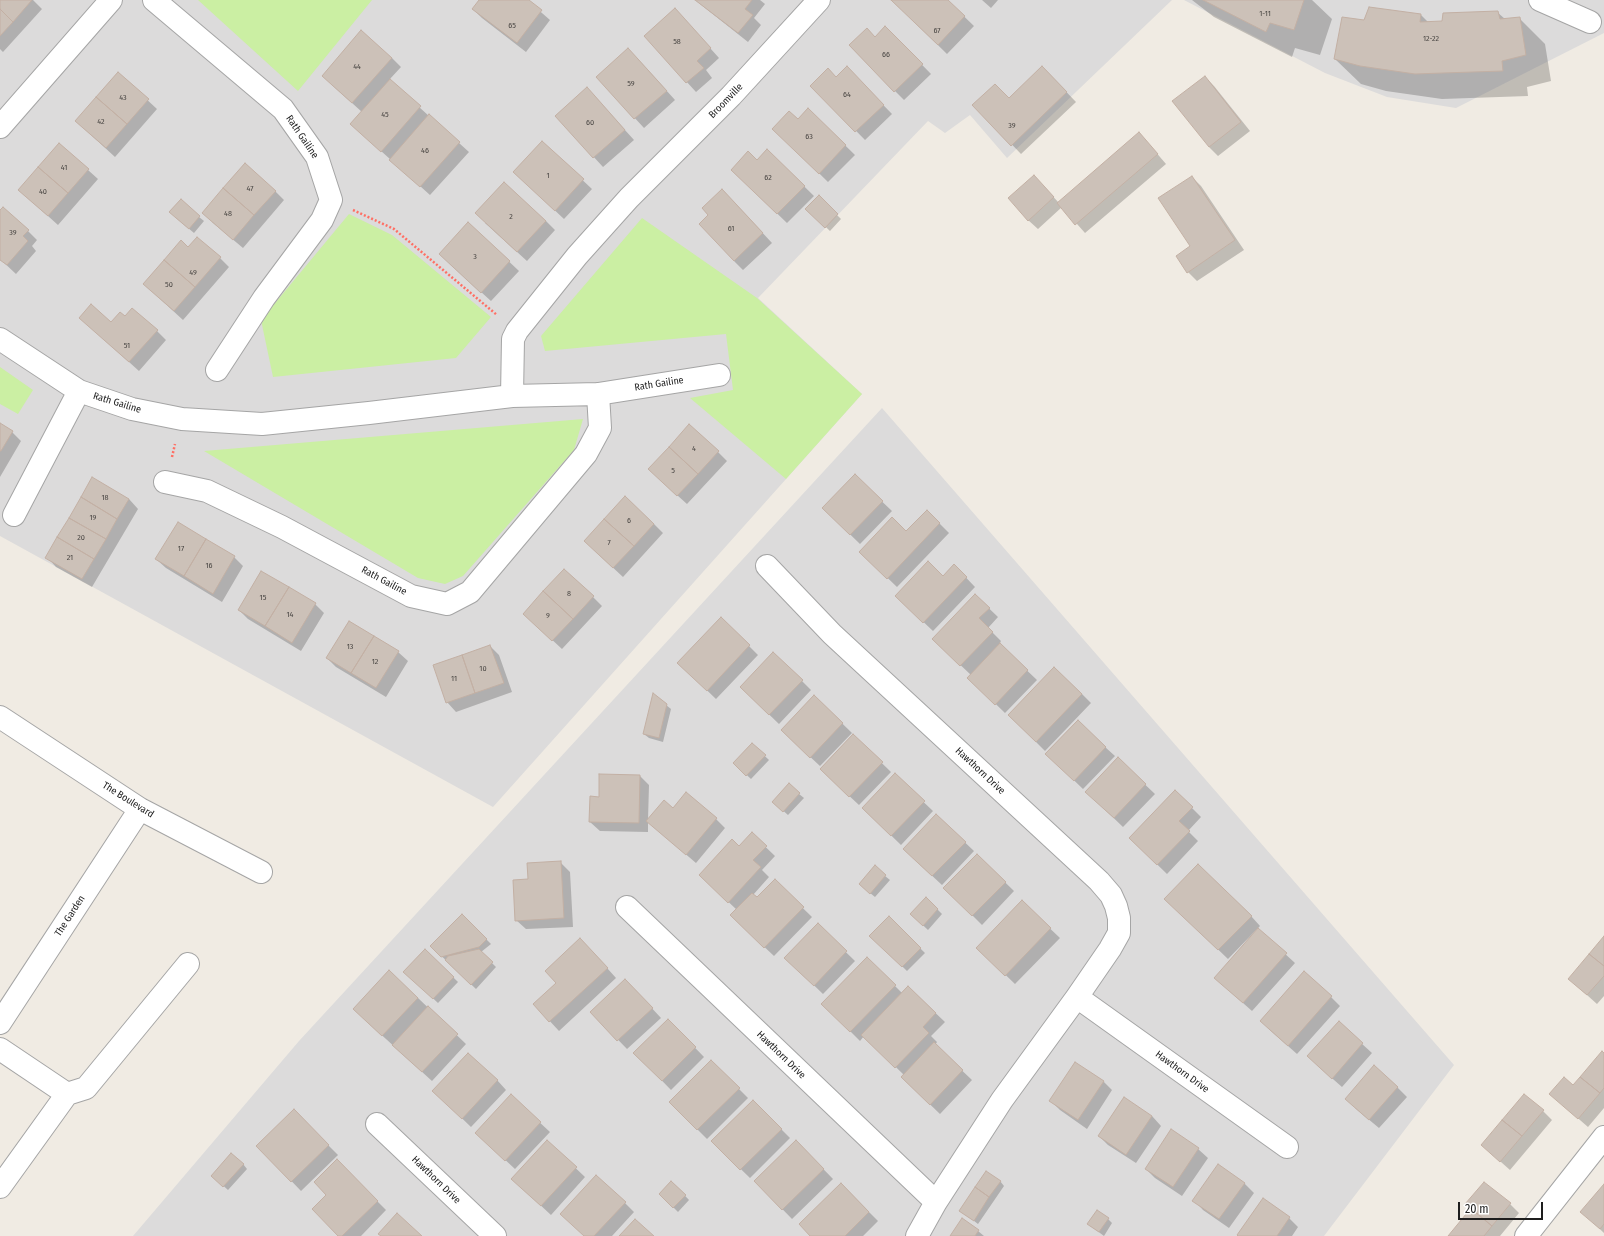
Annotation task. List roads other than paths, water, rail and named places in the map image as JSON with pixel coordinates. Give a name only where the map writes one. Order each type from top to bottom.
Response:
[{"type":"street","points":[[0,127],[111,0]]},
{"type":"street","name":"Rath Gailine","points":[[154,0],[283,109],[317,157],[331,200],[322,220],[264,298],[217,370]]},
{"type":"street","name":"Broomville","points":[[512,396],[513,339],[517,331],[577,256],[629,198],[731,96],[819,0]]},
{"type":"street","points":[[1540,0],[1590,22]]},
{"type":"street","name":"Rath Gailine","points":[[0,339],[79,391],[132,409],[182,419],[262,424],[512,396],[598,394],[719,375]]},
{"type":"street","points":[[14,515],[79,391]]},
{"type":"street","name":"Rath Gailine","points":[[165,482],[207,491],[282,527],[411,596],[447,604],[470,592],[586,454],[600,428],[598,394]]},
{"type":"street","name":"Hawthorn Drive","points":[[767,566],[832,634],[1099,881],[1111,895],[1116,906],[1119,933],[1110,949],[1002,1100],[936,1202],[917,1236]]},
{"type":"street","name":"The Boulevard","points":[[0,717],[140,809],[261,872]]},
{"type":"street","name":"The Garden","points":[[0,1023],[140,809]]},
{"type":"street","name":"Hawthorn Drive","points":[[627,907],[936,1202]]},
{"type":"street","points":[[0,1186],[67,1094],[86,1088],[188,964]]},
{"type":"street","name":"Hawthorn Drive","points":[[1077,997],[1287,1147]]},
{"type":"street","points":[[0,1049],[67,1094]]},
{"type":"street","name":"Hawthorn Drive","points":[[377,1124],[495,1236]]},
{"type":"street","points":[[1526,1236],[1604,1138]]}]
